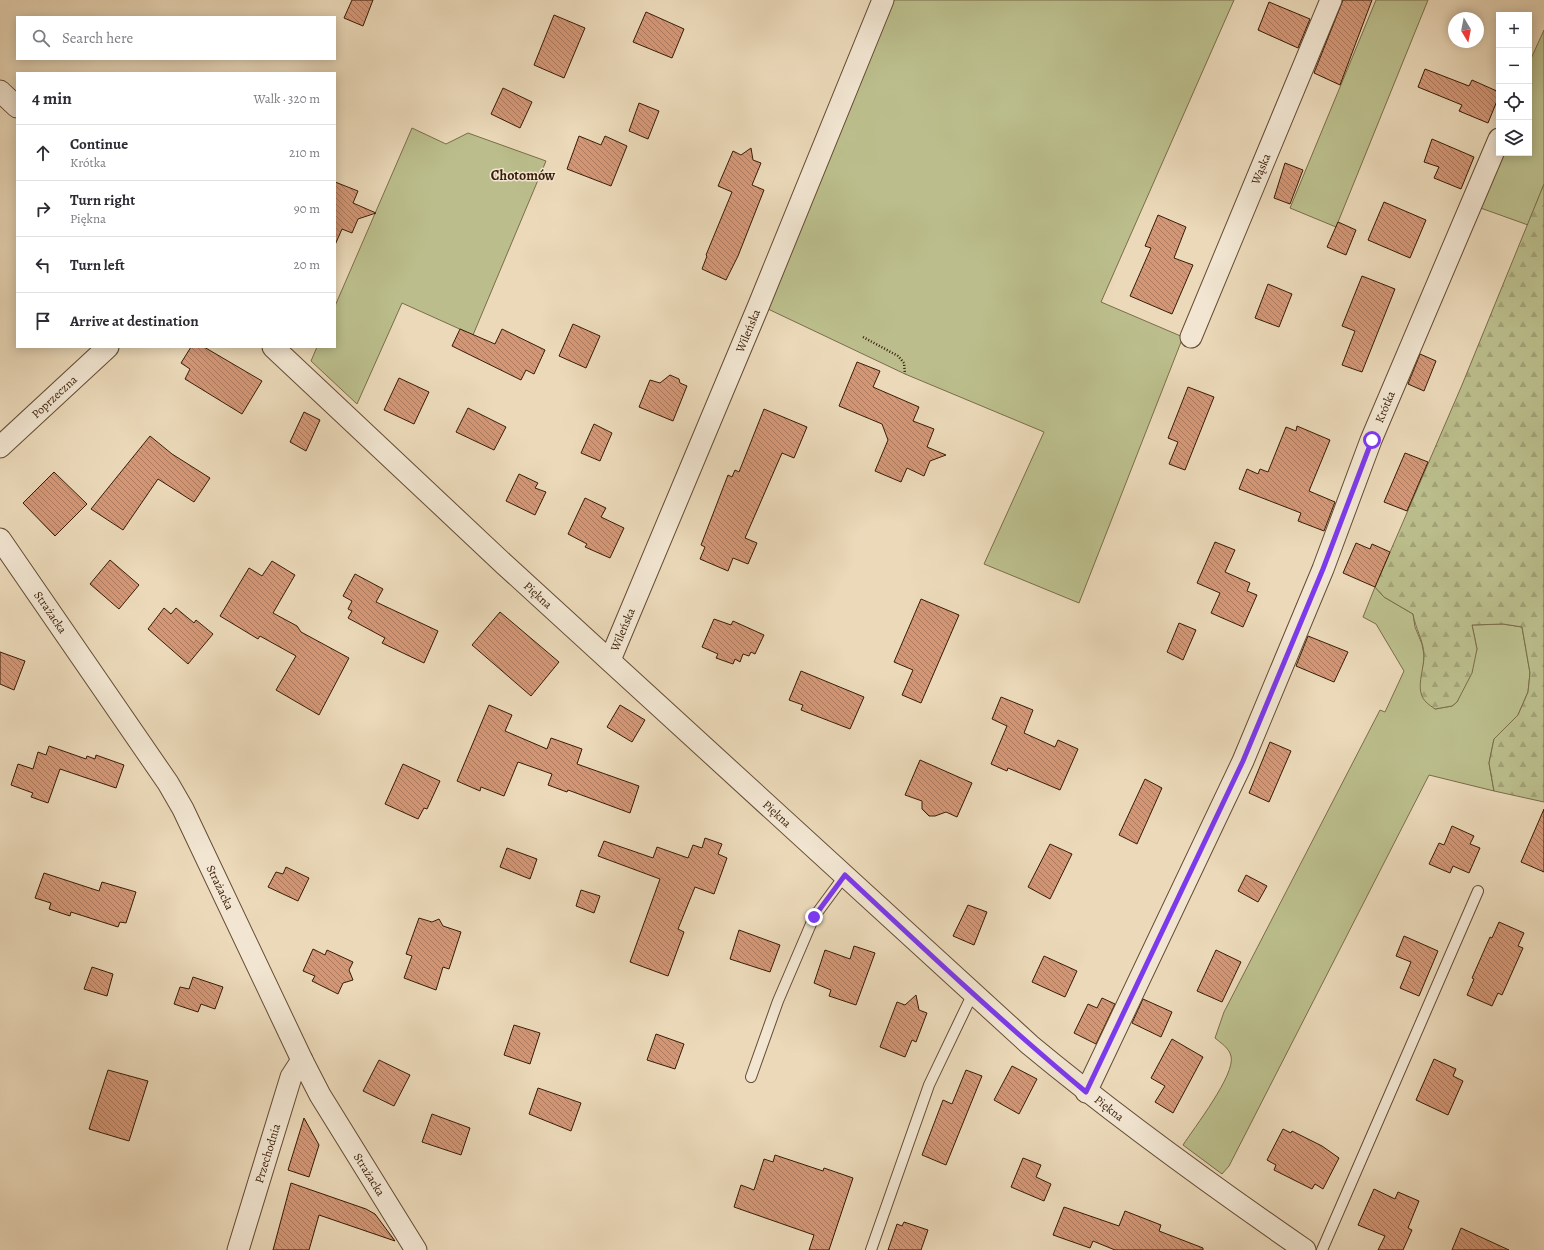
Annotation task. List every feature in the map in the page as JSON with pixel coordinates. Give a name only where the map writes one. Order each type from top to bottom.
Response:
[{"type":"street","name":"Wileńska","points":[[610,660],[884,0]]},
{"type":"street","name":"Wąska","points":[[1192,337],[1331,0]]},
{"type":"street","points":[[0,91],[16,106]]},
{"type":"street","name":"Krótka","points":[[1086,1092],[1243,761],[1323,569],[1372,440],[1496,145]]},
{"type":"street","name":"Poprzeczna","points":[[0,447],[107,348]]},
{"type":"street","name":"Piękna","points":[[274,348],[505,565],[1030,1045],[1086,1092],[1227,1196],[1305,1250]]},
{"type":"street","name":"Strażacka","points":[[0,539],[168,783],[183,809],[320,1095],[416,1250]]},
{"type":"street","name":"Przechodnia","points":[[238,1250],[291,1077],[302,1060]]},
{"type":"lane","points":[[751,1077],[778,1001],[814,917],[845,875]]},
{"type":"lane","points":[[1322,1250],[1478,891]]},
{"type":"lane","points":[[871,1250],[929,1085],[972,993]]},
{"type":"path","points":[[863,337],[898,356],[904,363],[905,374]]},
{"type":"green space","points":[[893,0],[1234,0],[1101,302],[1183,337],[1079,603],[984,564],[1044,432],[905,374],[768,309]]},
{"type":"green space","points":[[1376,0],[1428,0],[1336,227],[1290,208]]},
{"type":"green space","points":[[1544,30],[1544,184],[1528,225],[1475,206],[1498,156],[1532,156],[1532,56]]},
{"type":"green space","points":[[412,128],[446,144],[468,133],[546,161],[473,335],[402,303],[357,404],[311,361],[317,348],[336,348],[336,304]]},
{"type":"green space","points":[[1544,184],[1544,802],[1494,791],[1489,763],[1494,739],[1518,715],[1528,692],[1530,673],[1522,627],[1503,624],[1472,625],[1477,649],[1472,673],[1457,702],[1452,706],[1435,709],[1424,700],[1420,689],[1424,650],[1413,614],[1384,597],[1375,587],[1462,385]]},
{"type":"green space","points":[[1375,587],[1384,597],[1413,614],[1415,627],[1422,644],[1424,655],[1423,670],[1435,709],[1452,706],[1457,702],[1477,649],[1472,625],[1503,624],[1522,627],[1530,673],[1528,692],[1518,715],[1494,739],[1489,763],[1494,791],[1429,775],[1229,1166],[1222,1174],[1183,1145],[1221,1088],[1231,1064],[1231,1056],[1228,1051],[1215,1038],[1224,1012],[1380,710],[1385,712],[1404,671],[1376,624],[1363,617]]},
{"type":"building","points":[[352,0],[373,0],[363,26],[344,18]]},
{"type":"building","points":[[1343,0],[1372,0],[1340,85],[1314,73]]},
{"type":"building","points":[[1269,2],[1310,19],[1298,48],[1258,30]]},
{"type":"building","points":[[646,12],[684,29],[672,58],[633,42]]},
{"type":"building","points":[[554,15],[585,28],[564,78],[534,65]]},
{"type":"building","points":[[1425,69],[1469,86],[1472,80],[1496,91],[1496,103],[1488,123],[1459,111],[1462,105],[1418,87]]},
{"type":"building","points":[[503,88],[532,102],[520,128],[491,114]]},
{"type":"building","points":[[639,103],[659,111],[648,139],[629,131]]},
{"type":"building","points":[[579,136],[601,145],[605,136],[627,146],[611,186],[567,169]]},
{"type":"building","points":[[1432,139],[1474,157],[1461,189],[1434,178],[1439,167],[1424,162]]},
{"type":"building","points":[[751,148],[753,160],[761,163],[752,185],[764,190],[738,256],[726,280],[702,269],[707,256],[706,255],[732,192],[718,186],[733,151],[741,155]]},
{"type":"building","points":[[1285,163],[1303,170],[1290,204],[1274,198]]},
{"type":"building","points":[[336,182],[358,191],[353,203],[376,213],[358,219],[352,233],[342,229],[336,243]]},
{"type":"building","points":[[1384,202],[1426,220],[1410,258],[1368,240]]},
{"type":"building","points":[[1158,215],[1186,227],[1174,258],[1193,265],[1172,314],[1130,296],[1151,248],[1145,246]]},
{"type":"building","points":[[1338,222],[1356,230],[1346,255],[1327,247]]},
{"type":"building","points":[[1362,276],[1395,289],[1362,372],[1342,365],[1355,331],[1342,326]]},
{"type":"building","points":[[1268,284],[1292,294],[1279,327],[1255,318]]},
{"type":"building","points":[[573,324],[600,336],[586,368],[559,356]]},
{"type":"building","points":[[460,329],[495,344],[502,329],[545,350],[534,374],[526,370],[521,380],[452,346]]},
{"type":"building","points":[[190,348],[206,348],[262,381],[242,414],[185,379],[190,369],[181,363]]},
{"type":"building","points":[[1420,354],[1436,361],[1424,391],[1408,384]]},
{"type":"building","points":[[857,362],[880,371],[873,387],[919,407],[913,421],[934,429],[927,447],[946,455],[930,461],[924,476],[907,468],[901,482],[875,471],[888,440],[882,424],[839,406]]},
{"type":"building","points":[[670,375],[679,379],[680,383],[687,386],[673,421],[639,407],[650,380],[660,383]]},
{"type":"building","points":[[399,378],[429,392],[414,424],[384,410]]},
{"type":"building","points":[[1188,387],[1214,397],[1185,470],[1169,464],[1178,442],[1168,438]]},
{"type":"building","points":[[468,408],[506,427],[494,450],[456,432]]},
{"type":"building","points":[[764,409],[807,427],[794,458],[782,453],[745,538],[757,543],[748,564],[733,558],[728,571],[700,559],[705,547],[701,545],[728,475],[732,477],[735,470],[739,472]]},
{"type":"building","points":[[304,412],[320,420],[306,451],[290,442]]},
{"type":"building","points":[[594,424],[612,433],[600,461],[581,453]]},
{"type":"building","points":[[1297,426],[1330,440],[1309,491],[1335,502],[1324,531],[1298,521],[1301,513],[1239,489],[1247,469],[1258,474],[1260,469],[1268,472],[1286,427],[1296,431]]},
{"type":"building","points":[[150,436],[172,454],[210,478],[194,502],[158,479],[123,530],[91,509]]},
{"type":"building","points":[[1405,453],[1428,462],[1407,511],[1384,502]]},
{"type":"building","points":[[54,472],[87,504],[55,536],[23,503]]},
{"type":"building","points":[[519,474],[538,483],[535,488],[546,492],[535,515],[506,501]]},
{"type":"building","points":[[585,498],[606,508],[601,517],[624,528],[610,558],[585,547],[587,544],[568,534]]},
{"type":"building","points":[[1215,542],[1235,550],[1225,572],[1250,583],[1247,591],[1257,595],[1243,627],[1211,613],[1220,593],[1197,583]]},
{"type":"building","points":[[1356,543],[1370,549],[1372,544],[1390,552],[1375,587],[1343,573]]},
{"type":"building","points":[[110,560],[139,585],[119,609],[90,584]]},
{"type":"building","points":[[272,561],[295,575],[273,613],[297,626],[301,632],[349,658],[319,715],[276,690],[296,656],[260,636],[258,639],[220,616],[249,568],[262,576]]},
{"type":"building","points":[[355,574],[383,589],[376,602],[438,631],[424,663],[382,643],[385,638],[348,618],[352,611],[348,609],[352,601],[343,596]]},
{"type":"building","points":[[921,599],[959,615],[921,703],[902,695],[913,670],[894,662]]},
{"type":"building","points":[[164,608],[171,614],[176,608],[194,623],[196,620],[213,634],[188,664],[148,629]]},
{"type":"building","points":[[500,612],[559,662],[531,696],[472,645]]},
{"type":"building","points":[[714,619],[731,625],[733,621],[764,635],[755,654],[751,652],[749,656],[743,654],[740,662],[735,659],[733,664],[716,658],[718,654],[702,647]]},
{"type":"building","points":[[1179,623],[1196,630],[1183,660],[1167,652]]},
{"type":"building","points":[[1308,636],[1348,652],[1334,682],[1296,666]]},
{"type":"building","points":[[0,652],[25,661],[14,690],[0,684]]},
{"type":"building","points":[[801,671],[864,697],[850,729],[801,710],[803,705],[789,700]]},
{"type":"building","points":[[1001,697],[1033,710],[1024,733],[1055,747],[1058,740],[1078,749],[1060,790],[1008,768],[1007,771],[991,764],[1007,726],[992,719]]},
{"type":"building","points":[[489,705],[512,715],[505,731],[547,749],[551,738],[582,749],[577,764],[639,786],[630,813],[568,790],[567,792],[548,785],[552,774],[518,762],[504,796],[481,787],[480,791],[457,781]]},
{"type":"building","points":[[620,705],[645,720],[632,742],[607,727]]},
{"type":"building","points":[[1270,742],[1291,751],[1269,802],[1249,793]]},
{"type":"building","points":[[49,746],[86,759],[87,756],[95,759],[96,755],[124,765],[116,788],[60,769],[48,803],[31,797],[33,793],[11,785],[18,764],[33,769],[38,752],[46,755]]},
{"type":"building","points":[[920,760],[972,783],[957,817],[946,812],[935,816],[929,816],[922,809],[922,801],[905,795]]},
{"type":"building","points":[[403,764],[440,781],[427,809],[424,808],[418,819],[385,804]]},
{"type":"building","points":[[1145,779],[1162,788],[1137,844],[1119,835]]},
{"type":"building","points":[[1544,809],[1544,872],[1521,862]]},
{"type":"building","points":[[1452,826],[1474,836],[1470,844],[1480,848],[1469,873],[1453,866],[1450,873],[1429,864],[1439,843],[1444,845]]},
{"type":"building","points":[[705,838],[722,844],[718,854],[727,858],[714,894],[695,887],[678,929],[684,932],[668,976],[630,962],[660,879],[598,856],[604,841],[653,858],[657,847],[688,858],[693,845],[702,848]]},
{"type":"building","points":[[1050,844],[1072,854],[1050,899],[1028,887]]},
{"type":"building","points":[[507,848],[537,859],[530,879],[500,867]]},
{"type":"building","points":[[286,867],[309,878],[298,901],[268,887],[276,872],[283,874]]},
{"type":"building","points":[[44,873],[99,891],[102,882],[136,892],[126,923],[120,922],[118,927],[71,912],[70,916],[49,909],[51,903],[35,898]]},
{"type":"building","points":[[1246,875],[1267,886],[1258,902],[1238,891]]},
{"type":"building","points":[[581,890],[600,896],[594,913],[576,906]]},
{"type":"building","points":[[968,905],[987,912],[974,945],[953,936]]},
{"type":"building","points":[[419,918],[432,922],[439,919],[443,926],[461,932],[449,969],[443,967],[436,990],[404,978],[412,956],[406,954]]},
{"type":"building","points":[[1499,922],[1524,933],[1518,946],[1523,948],[1502,995],[1498,993],[1492,1006],[1467,995],[1474,979],[1472,978],[1490,937],[1492,938]]},
{"type":"building","points":[[739,930],[780,945],[770,972],[730,959]]},
{"type":"building","points":[[1404,936],[1438,951],[1419,996],[1400,988],[1411,962],[1396,956]]},
{"type":"building","points":[[854,946],[875,953],[856,1005],[829,996],[831,990],[814,983],[825,950],[850,959]]},
{"type":"building","points":[[313,949],[325,955],[327,950],[353,962],[349,970],[353,980],[343,983],[338,994],[312,981],[315,976],[303,971]]},
{"type":"building","points":[[1216,950],[1241,962],[1222,1002],[1197,991]]},
{"type":"building","points":[[1044,956],[1077,971],[1065,997],[1032,982]]},
{"type":"building","points":[[92,967],[113,974],[107,996],[84,989]]},
{"type":"building","points":[[193,977],[223,987],[215,1009],[201,1004],[198,1012],[174,1004],[180,987],[189,989]]},
{"type":"building","points":[[916,995],[919,1010],[927,1013],[916,1042],[912,1040],[905,1057],[880,1047],[897,1002],[905,1005]]},
{"type":"building","points":[[1102,998],[1115,1004],[1096,1044],[1074,1033],[1088,1004],[1097,1008]]},
{"type":"building","points":[[1143,999],[1172,1012],[1161,1037],[1132,1023]]},
{"type":"building","points":[[514,1025],[540,1033],[530,1064],[504,1055]]},
{"type":"building","points":[[656,1034],[684,1044],[675,1069],[647,1060]]},
{"type":"building","points":[[1172,1039],[1203,1057],[1173,1113],[1155,1102],[1165,1086],[1151,1078]]},
{"type":"building","points":[[1434,1059],[1456,1069],[1453,1076],[1463,1081],[1448,1115],[1416,1100]]},
{"type":"building","points":[[379,1060],[410,1075],[394,1106],[363,1091]]},
{"type":"building","points":[[1012,1066],[1037,1079],[1019,1114],[994,1100]]},
{"type":"building","points":[[108,1070],[148,1081],[129,1141],[89,1129]]},
{"type":"building","points":[[966,1070],[982,1076],[946,1165],[922,1155],[943,1100],[952,1104]]},
{"type":"building","points":[[538,1088],[581,1103],[571,1131],[529,1114]]},
{"type":"building","points":[[432,1114],[470,1128],[461,1155],[422,1142]]},
{"type":"building","points":[[304,1118],[319,1145],[309,1177],[288,1170]]},
{"type":"building","points":[[1283,1129],[1291,1133],[1292,1131],[1322,1146],[1339,1158],[1323,1189],[1315,1184],[1312,1189],[1274,1170],[1276,1165],[1267,1160]]},
{"type":"building","points":[[775,1155],[823,1171],[824,1168],[853,1178],[829,1250],[809,1250],[814,1235],[734,1207],[741,1185],[754,1190],[764,1159],[773,1162]]},
{"type":"building","points":[[1023,1158],[1041,1165],[1036,1177],[1051,1184],[1044,1201],[1011,1187]]},
{"type":"building","points":[[291,1183],[366,1209],[375,1214],[395,1241],[319,1215],[309,1250],[273,1250]]},
{"type":"building","points":[[1374,1189],[1395,1199],[1398,1192],[1419,1201],[1408,1228],[1412,1230],[1403,1250],[1378,1250],[1385,1236],[1358,1225]]},
{"type":"building","points":[[1064,1207],[1119,1226],[1125,1211],[1161,1225],[1159,1231],[1203,1248],[1203,1250],[1115,1250],[1093,1241],[1090,1248],[1053,1235]]},
{"type":"building","points":[[904,1222],[928,1230],[921,1250],[888,1250],[897,1224],[902,1226]]},
{"type":"building","points":[[1461,1228],[1509,1250],[1452,1250]]},
{"type":"district","name":"Chotomów","points":[[523,175]]},
{"type":"route","points":[[814,917],[845,875],[928,953],[1030,1045],[1086,1092],[1243,761],[1323,569],[1372,440]]}]
